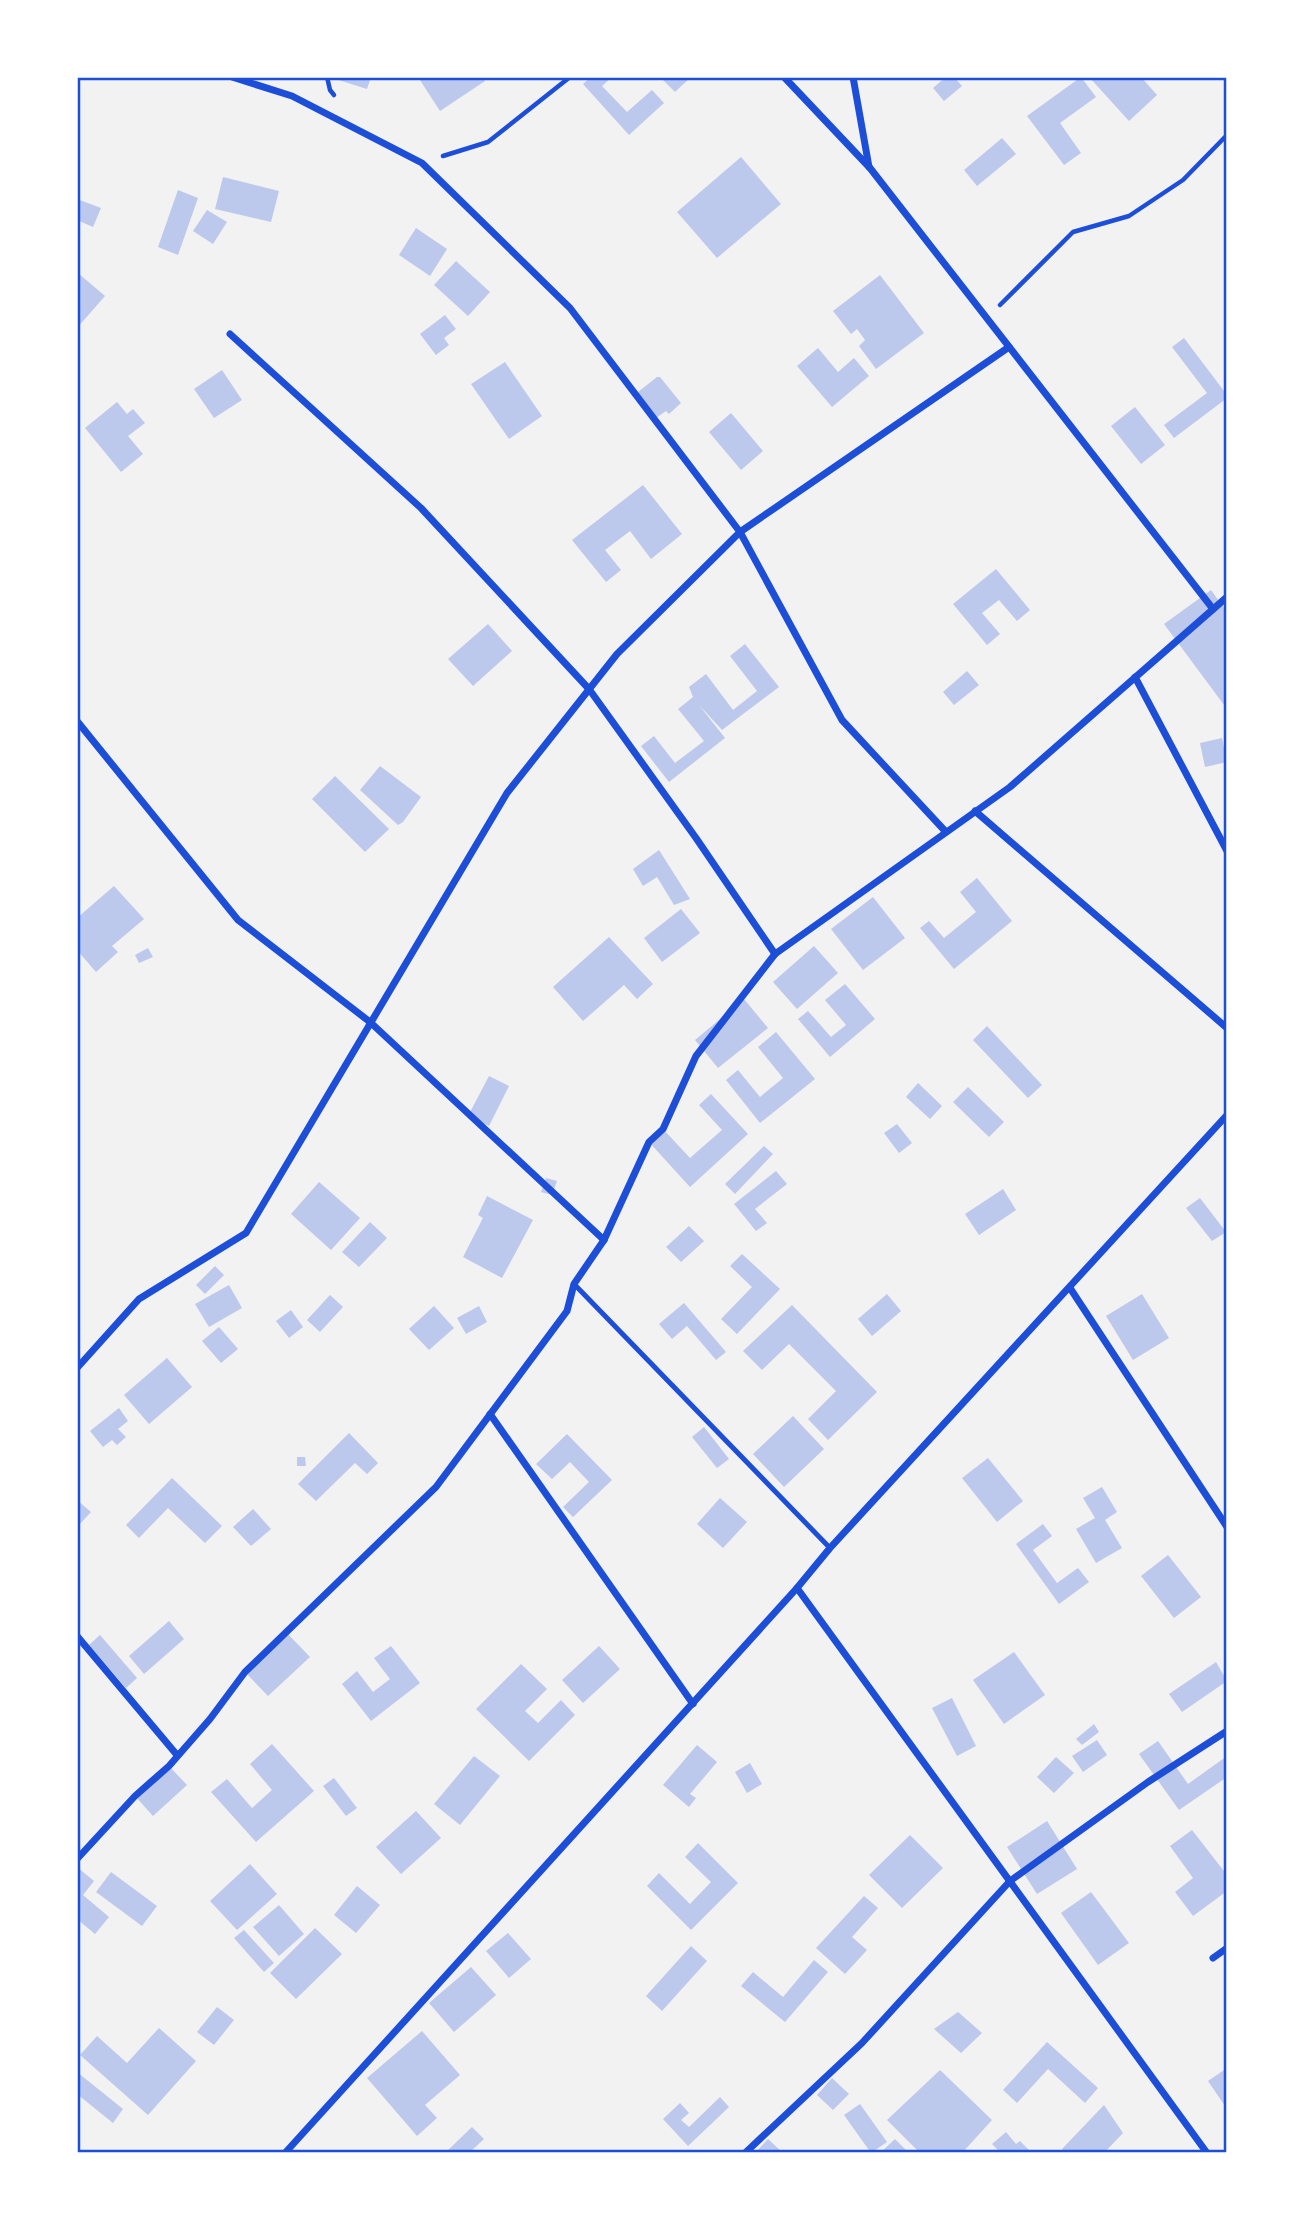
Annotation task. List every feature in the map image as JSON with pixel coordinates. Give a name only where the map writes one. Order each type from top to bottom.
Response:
[{"type":"street","points":[[232,77],[292,96],[422,163],[570,308],[740,532],[842,720],[946,832]]},
{"type":"street","points":[[784,77],[870,168],[1213,609]]},
{"type":"street","points":[[853,77],[870,168]]},
{"type":"street","points":[[230,334],[421,508],[589,689],[775,954]]},
{"type":"street","points":[[77,1368],[139,1299],[246,1233],[507,793],[617,654],[740,532],[1009,347]]},
{"type":"street","points":[[77,1859],[135,1796],[169,1766],[210,1719],[245,1672],[436,1487],[567,1311],[574,1284],[604,1240],[649,1142],[663,1129],[696,1056],[775,954],[1010,787],[1227,597]]},
{"type":"street","points":[[1135,677],[1227,851]]},
{"type":"street","points":[[77,721],[238,920],[370,1022],[604,1240]]},
{"type":"street","points":[[975,811],[1227,1028]]},
{"type":"street","points":[[285,2153],[693,1704],[830,1548],[1227,1115]]},
{"type":"street","points":[[1070,1288],[1227,1527]]},
{"type":"street","points":[[490,1414],[693,1704]]},
{"type":"street","points":[[797,1588],[1207,2153]]},
{"type":"street","points":[[77,1636],[177,1755]]},
{"type":"street","points":[[745,2153],[862,2043],[1010,1881],[1148,1782],[1227,1731]]},
{"type":"street","points":[[1213,1958],[1227,1948]]},
{"type":"lane","points":[[574,1284],[830,1548]]},
{"type":"path","points":[[422,163],[488,142],[570,77]]},
{"type":"path","points":[[985,317],[1073,232],[1129,216],[1184,180],[1227,135]]},
{"type":"building","points":[[329,77],[371,77],[367,89]]},
{"type":"building","points":[[418,77],[482,77],[485,81],[440,111]]},
{"type":"building","points":[[591,77],[612,77],[602,86],[627,112],[652,90],[664,103],[629,135],[583,84]]},
{"type":"building","points":[[660,77],[691,77],[675,92]]},
{"type":"building","points":[[946,77],[954,77],[962,86],[944,101],[933,88]]},
{"type":"building","points":[[1081,77],[1096,97],[1060,123],[1081,153],[1064,165],[1027,116]]},
{"type":"building","points":[[1089,77],[1141,77],[1157,95],[1129,121]]},
{"type":"building","points":[[1002,138],[1016,154],[977,186],[964,170]]},
{"type":"building","points":[[741,157],[781,204],[717,258],[677,212]]},
{"type":"building","points":[[223,177],[279,191],[271,222],[215,209]]},
{"type":"building","points":[[178,190],[198,198],[178,255],[158,247]]},
{"type":"building","points":[[77,199],[101,208],[93,227],[77,220]]},
{"type":"building","points":[[207,210],[227,222],[213,244],[193,231]]},
{"type":"building","points":[[416,228],[447,249],[430,276],[399,255]]},
{"type":"building","points":[[456,261],[490,292],[468,316],[434,285]]},
{"type":"building","points":[[78,273],[105,296],[77,328],[77,275]]},
{"type":"building","points":[[880,275],[924,333],[876,369],[859,346],[865,340],[857,329],[851,334],[833,311]]},
{"type":"building","points":[[445,315],[456,329],[444,338],[449,345],[436,355],[420,334]]},
{"type":"building","points":[[1184,338],[1227,398],[1174,438],[1164,425],[1207,393],[1172,347]]},
{"type":"building","points":[[818,348],[838,372],[854,358],[869,376],[832,407],[797,366]]},
{"type":"building","points":[[505,362],[542,416],[509,439],[471,384]]},
{"type":"building","points":[[222,370],[242,400],[214,418],[194,389]]},
{"type":"building","points":[[660,377],[681,403],[669,414],[666,411],[656,418],[638,392]]},
{"type":"building","points":[[117,402],[127,414],[133,409],[145,423],[128,436],[143,454],[121,472],[85,428]]},
{"type":"building","points":[[1135,407],[1165,445],[1141,464],[1111,426]]},
{"type":"building","points":[[731,413],[763,451],[741,470],[709,432]]},
{"type":"building","points":[[643,485],[682,534],[651,559],[630,531],[605,550],[621,570],[606,582],[572,540]]},
{"type":"building","points":[[996,569],[1030,610],[1017,621],[999,600],[982,613],[1000,634],[987,645],[953,604]]},
{"type":"building","points":[[1211,590],[1227,612],[1227,709],[1164,624]]},
{"type":"building","points":[[488,624],[512,651],[473,686],[448,659]]},
{"type":"building","points":[[745,644],[779,687],[722,730],[699,705],[725,738],[669,782],[641,746],[654,736],[675,763],[704,741],[678,709],[693,697],[689,687],[706,674],[733,710],[757,691],[730,656]]},
{"type":"building","points":[[967,671],[979,685],[954,705],[943,692]]},
{"type":"building","points":[[1222,738],[1227,762],[1205,767],[1200,743]]},
{"type":"building","points":[[380,766],[421,797],[398,825],[360,790]]},
{"type":"building","points":[[335,776],[389,829],[365,852],[312,799]]},
{"type":"building","points":[[659,850],[690,899],[674,905],[657,877],[643,886],[633,869]]},
{"type":"building","points":[[977,878],[1012,921],[954,969],[920,928],[929,921],[944,938],[976,912],[960,892]]},
{"type":"building","points":[[114,886],[144,919],[112,946],[118,952],[96,972],[77,950],[77,918]]},
{"type":"building","points":[[873,897],[905,938],[863,970],[831,929]]},
{"type":"building","points":[[681,909],[700,933],[662,962],[644,938]]},
{"type":"building","points":[[609,937],[653,984],[637,999],[624,985],[583,1021],[553,987]]},
{"type":"building","points":[[814,946],[838,973],[797,1009],[773,982]]},
{"type":"building","points":[[148,948],[153,957],[139,963],[135,955]]},
{"type":"building","points":[[845,984],[875,1019],[830,1057],[798,1019],[808,1011],[831,1037],[846,1025],[825,1000]]},
{"type":"building","points":[[744,999],[768,1028],[718,1068],[695,1040]]},
{"type":"building","points":[[987,1026],[1042,1085],[1028,1098],[973,1040]]},
{"type":"building","points":[[776,1032],[815,1079],[760,1123],[726,1080],[738,1070],[760,1097],[783,1078],[758,1047]]},
{"type":"building","points":[[489,1076],[509,1086],[489,1126],[468,1116]]},
{"type":"building","points":[[918,1083],[942,1106],[930,1119],[906,1097]]},
{"type":"building","points":[[968,1087],[1004,1122],[989,1137],[953,1102]]},
{"type":"building","points":[[711,1094],[748,1134],[690,1187],[649,1142],[663,1129],[690,1158],[722,1130],[699,1105]]},
{"type":"building","points":[[897,1124],[912,1143],[899,1153],[884,1133]]},
{"type":"building","points":[[764,1146],[773,1154],[735,1194],[725,1184]]},
{"type":"building","points":[[776,1171],[787,1184],[755,1209],[767,1223],[756,1231],[734,1204]]},
{"type":"building","points":[[546,1178],[557,1181],[552,1195],[541,1192]]},
{"type":"building","points":[[319,1182],[360,1218],[331,1250],[291,1214]]},
{"type":"building","points":[[1003,1189],[1016,1210],[979,1235],[965,1214]]},
{"type":"building","points":[[487,1196],[533,1220],[502,1278],[463,1257],[483,1218],[478,1215]]},
{"type":"building","points":[[1200,1198],[1226,1232],[1212,1241],[1186,1208]]},
{"type":"building","points":[[370,1222],[387,1238],[359,1267],[342,1252]]},
{"type":"building","points":[[689,1226],[704,1241],[681,1262],[666,1247]]},
{"type":"building","points":[[742,1254],[780,1289],[737,1334],[721,1319],[752,1287],[730,1266]]},
{"type":"building","points":[[215,1266],[224,1275],[205,1294],[196,1285]]},
{"type":"building","points":[[229,1285],[242,1308],[209,1327],[195,1304]]},
{"type":"building","points":[[887,1294],[901,1311],[872,1336],[858,1319]]},
{"type":"building","points":[[1142,1294],[1169,1338],[1133,1360],[1106,1316]]},
{"type":"building","points":[[330,1295],[343,1307],[320,1332],[307,1320]]},
{"type":"building","points":[[684,1303],[726,1352],[716,1360],[687,1326],[672,1339],[659,1324]]},
{"type":"building","points":[[792,1305],[877,1392],[828,1440],[808,1419],[836,1391],[789,1344],[762,1370],[743,1351]]},
{"type":"building","points":[[434,1306],[454,1328],[429,1350],[409,1329]]},
{"type":"building","points":[[479,1306],[487,1322],[466,1334],[457,1318]]},
{"type":"building","points":[[291,1310],[303,1327],[289,1338],[276,1321]]},
{"type":"building","points":[[219,1327],[238,1349],[221,1363],[202,1341]]},
{"type":"building","points":[[167,1358],[192,1387],[149,1424],[124,1395]]},
{"type":"building","points":[[119,1408],[128,1421],[118,1429],[126,1437],[117,1445],[112,1440],[103,1447],[90,1431]]},
{"type":"building","points":[[793,1416],[824,1449],[784,1487],[753,1454]]},
{"type":"building","points":[[704,1427],[729,1459],[717,1468],[692,1437]]},
{"type":"building","points":[[349,1433],[378,1463],[367,1474],[355,1463],[316,1501],[298,1484]]},
{"type":"building","points":[[567,1434],[612,1480],[573,1517],[563,1507],[589,1482],[570,1462],[552,1479],[536,1464]]},
{"type":"building","points":[[297,1457],[305,1457],[306,1466],[297,1466]]},
{"type":"building","points":[[988,1458],[1023,1501],[997,1522],[962,1478]]},
{"type":"building","points":[[172,1478],[222,1526],[205,1543],[168,1508],[139,1538],[126,1525]]},
{"type":"building","points":[[1102,1487],[1117,1512],[1105,1520],[1122,1548],[1096,1563],[1076,1529],[1095,1518],[1083,1498]]},
{"type":"building","points":[[720,1498],[747,1522],[723,1548],[697,1524]]},
{"type":"building","points":[[77,1500],[91,1512],[79,1525],[77,1523]]},
{"type":"building","points":[[253,1509],[271,1529],[251,1546],[233,1527]]},
{"type":"building","points":[[1043,1524],[1052,1536],[1033,1550],[1057,1583],[1078,1568],[1089,1582],[1059,1604],[1016,1544]]},
{"type":"building","points":[[1168,1555],[1201,1597],[1174,1618],[1141,1576]]},
{"type":"building","points":[[169,1621],[184,1639],[144,1674],[129,1656]]},
{"type":"building","points":[[287,1633],[310,1657],[268,1696],[245,1672]]},
{"type":"building","points":[[100,1635],[137,1678],[126,1688],[89,1645]]},
{"type":"building","points":[[391,1646],[420,1683],[371,1721],[342,1684],[357,1671],[373,1692],[390,1679],[374,1658]]},
{"type":"building","points":[[599,1646],[620,1669],[583,1703],[562,1680]]},
{"type":"building","points":[[1014,1652],[1045,1695],[1004,1724],[973,1680]]},
{"type":"building","points":[[1216,1662],[1227,1681],[1182,1712],[1169,1694]]},
{"type":"building","points":[[521,1664],[547,1689],[525,1711],[538,1723],[561,1700],[575,1715],[529,1761],[476,1709]]},
{"type":"building","points":[[952,1698],[976,1746],[957,1756],[932,1708]]},
{"type":"building","points":[[1094,1724],[1099,1732],[1082,1745],[1076,1739]]},
{"type":"building","points":[[1097,1740],[1107,1755],[1083,1772],[1072,1756]]},
{"type":"building","points":[[1158,1741],[1188,1784],[1227,1756],[1227,1777],[1179,1810],[1139,1754]]},
{"type":"building","points":[[272,1744],[314,1791],[256,1842],[211,1792],[227,1779],[252,1808],[272,1790],[250,1764]]},
{"type":"building","points":[[697,1745],[717,1762],[690,1794],[696,1798],[689,1807],[663,1785]]},
{"type":"building","points":[[474,1756],[500,1776],[460,1825],[434,1804]]},
{"type":"building","points":[[1056,1757],[1074,1773],[1054,1793],[1037,1777]]},
{"type":"building","points":[[750,1763],[762,1784],[747,1793],[735,1772]]},
{"type":"building","points":[[169,1766],[187,1785],[153,1816],[135,1796]]},
{"type":"building","points":[[334,1778],[357,1808],[346,1816],[323,1786]]},
{"type":"building","points":[[416,1811],[441,1838],[401,1874],[376,1847]]},
{"type":"building","points":[[1047,1821],[1077,1869],[1037,1894],[1007,1847]]},
{"type":"building","points":[[1192,1830],[1227,1875],[1227,1891],[1193,1916],[1175,1892],[1193,1878],[1170,1846]]},
{"type":"building","points":[[910,1835],[943,1868],[902,1908],[869,1875]]},
{"type":"building","points":[[698,1843],[738,1883],[691,1930],[647,1886],[659,1873],[690,1904],[711,1882],[685,1857]]},
{"type":"building","points":[[250,1864],[277,1894],[237,1930],[210,1901]]},
{"type":"building","points":[[77,1867],[94,1881],[83,1895],[109,1917],[95,1934],[77,1919]]},
{"type":"building","points":[[111,1872],[157,1906],[142,1926],[96,1892]]},
{"type":"building","points":[[357,1886],[380,1905],[356,1933],[334,1915]]},
{"type":"building","points":[[1091,1892],[1129,1943],[1098,1965],[1061,1913]]},
{"type":"building","points":[[864,1896],[878,1908],[852,1937],[867,1950],[845,1974],[816,1948]]},
{"type":"building","points":[[279,1905],[304,1934],[279,1956],[253,1927]]},
{"type":"building","points":[[315,1928],[342,1954],[296,1999],[270,1973]]},
{"type":"building","points":[[244,1930],[274,1963],[264,1972],[234,1938]]},
{"type":"building","points":[[508,1933],[531,1959],[509,1978],[486,1951]]},
{"type":"building","points":[[691,1946],[707,1961],[662,2011],[646,1996]]},
{"type":"building","points":[[814,1960],[828,1972],[785,2022],[741,1986],[753,1972],[783,1997]]},
{"type":"building","points":[[471,1967],[496,1995],[454,2032],[429,2003]]},
{"type":"building","points":[[217,2007],[234,2020],[214,2045],[197,2032]]},
{"type":"building","points":[[958,2012],[982,2033],[961,2053],[934,2029]]},
{"type":"building","points":[[159,2028],[196,2061],[148,2115],[80,2055],[97,2036],[127,2063]]},
{"type":"building","points":[[422,2031],[460,2075],[425,2105],[437,2118],[417,2136],[367,2078]]},
{"type":"building","points":[[1047,2042],[1098,2088],[1085,2103],[1048,2069],[1017,2103],[1003,2090]]},
{"type":"building","points":[[1227,2068],[1227,2109],[1208,2081]]},
{"type":"building","points":[[940,2070],[992,2120],[962,2153],[920,2153],[887,2120]]},
{"type":"building","points":[[77,2072],[123,2109],[113,2123],[77,2094]]},
{"type":"building","points":[[832,2078],[849,2094],[833,2110],[817,2095]]},
{"type":"building","points":[[720,2097],[729,2107],[688,2146],[663,2119],[680,2103],[689,2113],[681,2120],[689,2127]]},
{"type":"building","points":[[860,2104],[887,2142],[871,2153],[844,2115]]},
{"type":"building","points":[[1104,2105],[1123,2133],[1104,2153],[1066,2153],[1062,2149]]},
{"type":"building","points":[[472,2127],[484,2139],[469,2153],[445,2153]]},
{"type":"building","points":[[1006,2132],[1016,2144],[1020,2141],[1032,2153],[1001,2153],[992,2144]]},
{"type":"building","points":[[768,2139],[783,2153],[755,2153]]},
{"type":"building","points":[[895,2139],[909,2153],[880,2153]]}]
